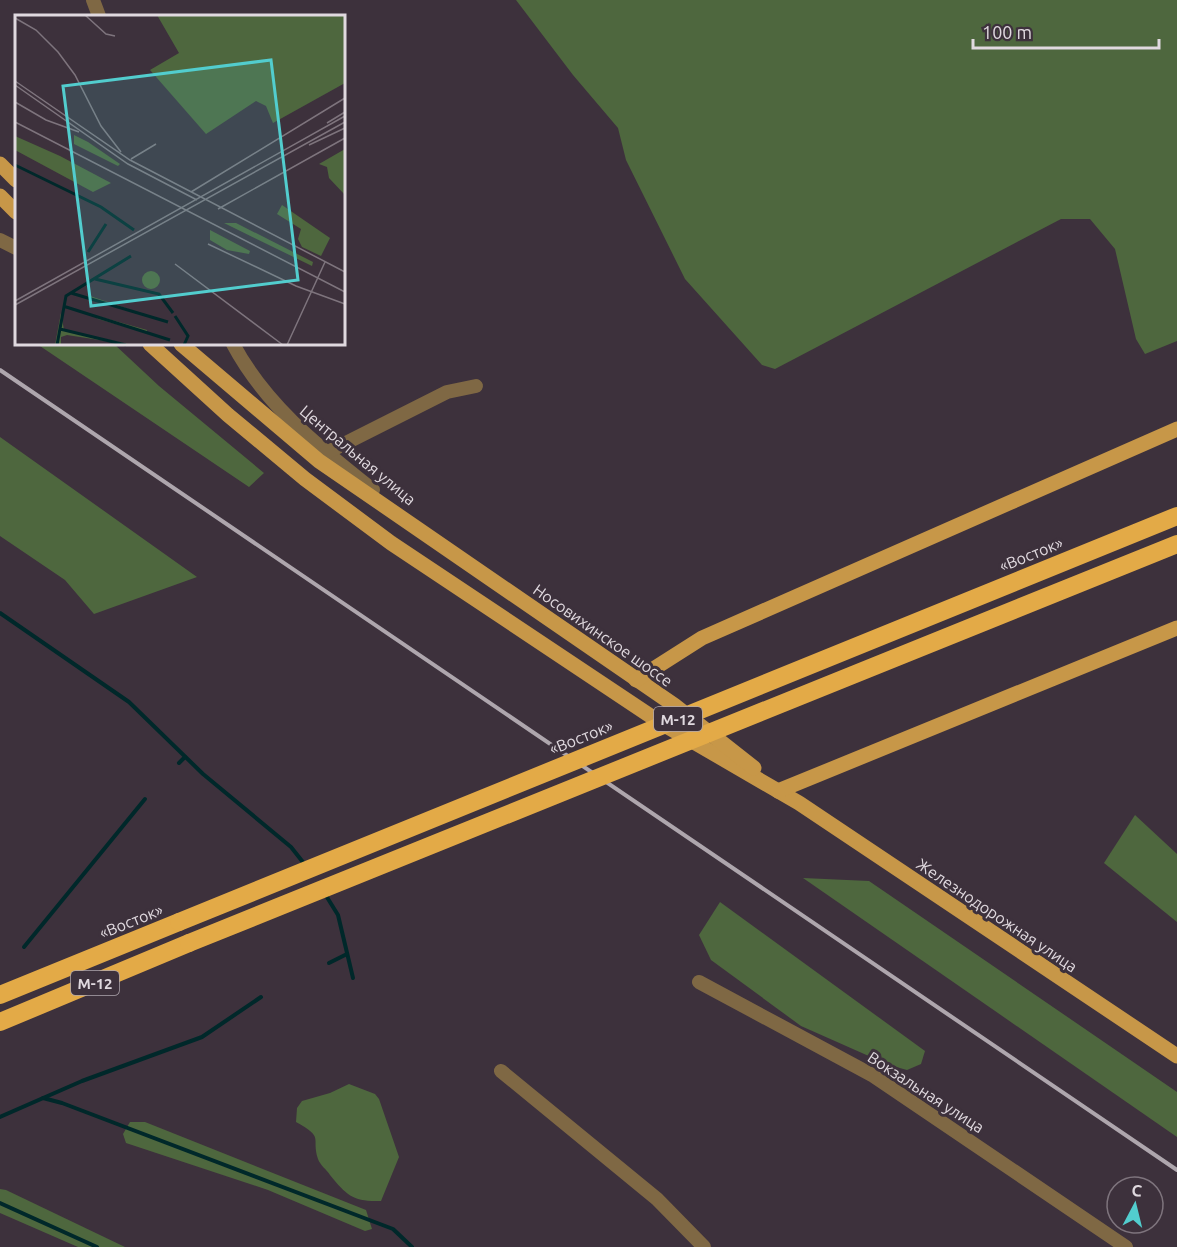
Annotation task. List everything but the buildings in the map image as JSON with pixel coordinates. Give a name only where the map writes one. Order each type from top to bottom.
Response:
[{"type":"highway","name":"«Восток»","points":[[0,995],[1177,516]]},
{"type":"highway","name":"М-12","points":[[0,1022],[189,943],[1174,546]]},
{"type":"main road","points":[[0,164],[15,179]]},
{"type":"main road","points":[[0,196],[15,211]]},
{"type":"main road","name":"Носовихинское шоссе","points":[[151,345],[271,451],[391,543],[661,723],[799,803]]},
{"type":"main road","name":"Носовихинское шоссе","points":[[183,345],[319,461],[674,705],[779,790]]},
{"type":"main road","points":[[636,680],[702,638],[1177,429]]},
{"type":"main road","points":[[779,790],[1177,628]]},
{"type":"main road","name":"Железнодорожная улица","points":[[799,803],[1177,1056]]},
{"type":"street","points":[[93,0],[99,15]]},
{"type":"street","points":[[0,240],[15,248]]},
{"type":"street","name":"Центральная улица","points":[[234,345],[264,394],[326,453],[453,553]]},
{"type":"street","points":[[326,453],[447,392],[476,386]]},
{"type":"street","name":"Вокзальная улица","points":[[699,982],[872,1075],[1126,1247]]},
{"type":"street","points":[[501,1071],[657,1199],[704,1247]]},
{"type":"green space","points":[[516,0],[1177,0],[1177,341],[1145,354],[1136,339],[1115,249],[1090,219],[1061,219],[775,369],[762,365],[685,279],[626,160],[618,128],[573,75]]},
{"type":"green space","points":[[38,345],[115,345],[159,386],[264,473],[249,487]]},
{"type":"green space","points":[[0,437],[197,577],[94,614],[65,580],[0,536]]},
{"type":"green space","points":[[1135,815],[1177,854],[1177,922],[1104,863]]},
{"type":"green space","points":[[803,878],[869,881],[1177,1092],[1177,1137]]},
{"type":"green space","points":[[720,902],[925,1051],[921,1064],[907,1070],[889,1065],[801,1026],[711,960],[699,935]]},
{"type":"green space","points":[[349,1084],[375,1094],[379,1099],[399,1157],[381,1201],[357,1199],[346,1193],[319,1161],[314,1135],[296,1122],[297,1108],[302,1101],[330,1093]]},
{"type":"green space","points":[[130,1122],[145,1122],[366,1210],[372,1229],[365,1231],[268,1190],[126,1143],[123,1134]]},
{"type":"green space","points":[[0,1189],[125,1247],[78,1247],[0,1213]]},
{"type":"waterway","points":[[0,613],[129,702],[203,774],[291,847],[306,866]]},
{"type":"waterway","points":[[179,763],[185,757]]},
{"type":"waterway","points":[[24,947],[145,799]]},
{"type":"waterway","points":[[325,894],[338,915],[353,978]]},
{"type":"waterway","points":[[329,963],[347,954]]},
{"type":"waterway","points":[[0,1117],[82,1081],[202,1037],[261,997]]},
{"type":"waterway","points":[[43,1098],[62,1103],[393,1229],[412,1247]]},
{"type":"waterway","points":[[0,1203],[97,1247]]},
{"type":"railway","points":[[0,370],[1177,1170]]}]
